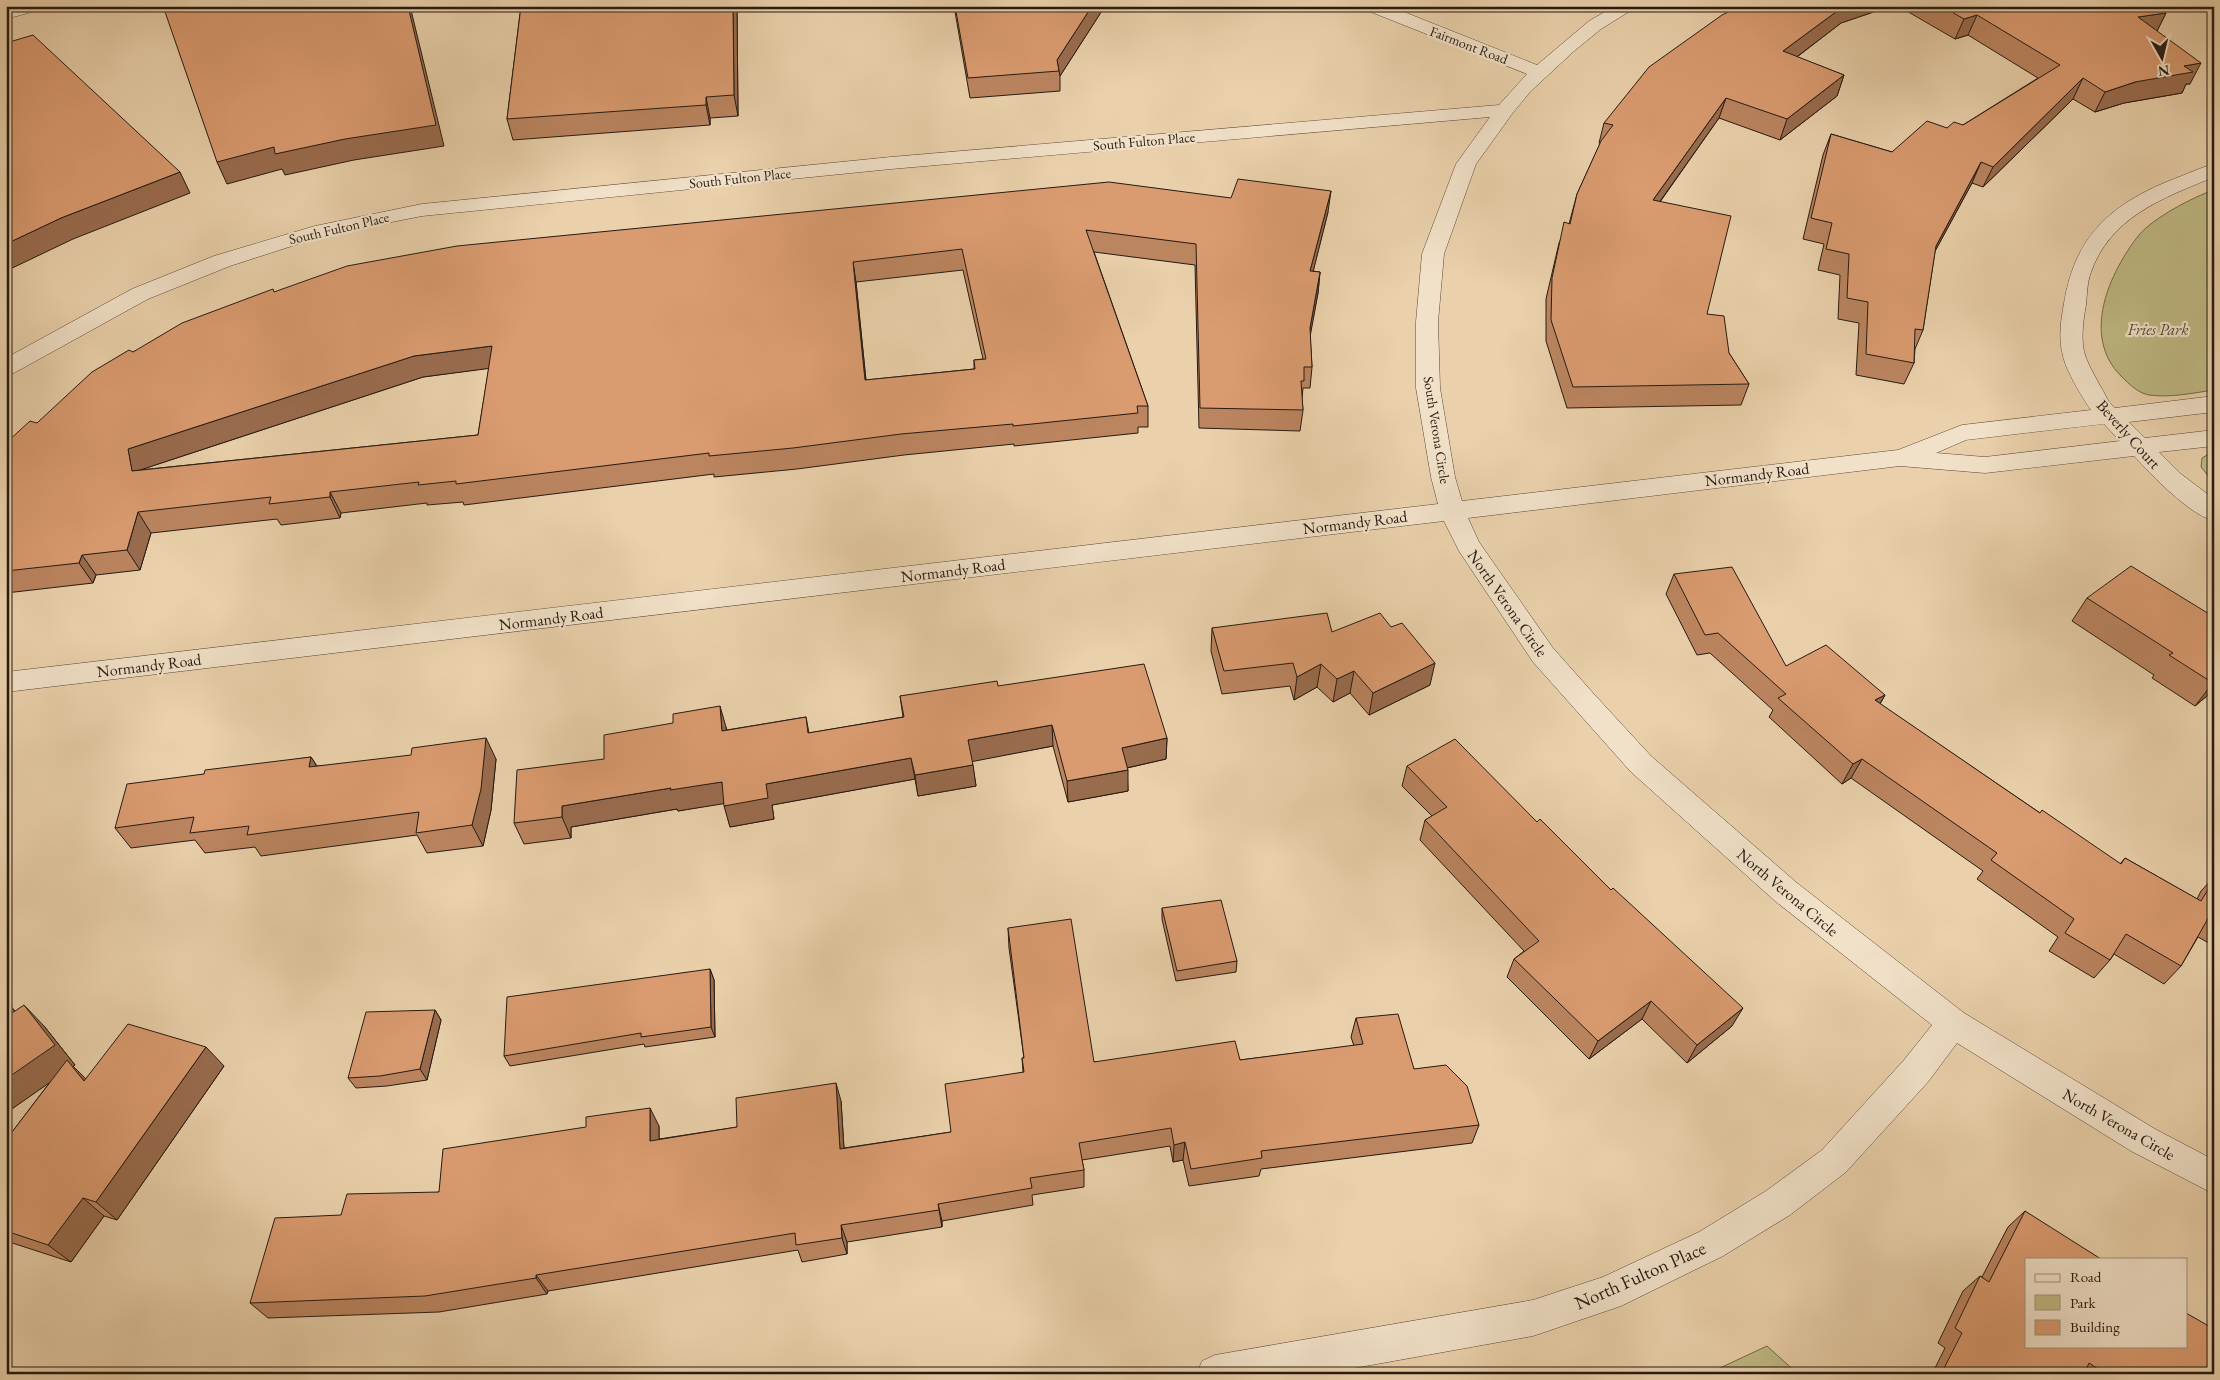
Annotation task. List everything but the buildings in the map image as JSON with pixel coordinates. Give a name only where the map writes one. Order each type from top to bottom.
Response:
[{"type":"street","points":[[6,14],[33,6]]},
{"type":"street","name":"Fairmont Road","points":[[1372,6],[1539,72]]},
{"type":"street","name":"South Verona Circle","points":[[1452,510],[1443,477],[1428,388],[1427,322],[1433,254],[1466,164],[1505,110],[1539,72],[1595,25],[1629,6]]},
{"type":"street","name":"South Fulton Place","points":[[6,368],[140,294],[222,261],[322,230],[422,210],[891,163],[1505,110]]},
{"type":"street","name":"Beverly Court","points":[[2214,170],[2171,186],[2143,200],[2105,231],[2090,251],[2080,276],[2071,328],[2074,357],[2100,406],[2172,480],[2214,512]]},
{"type":"street","name":"Normandy Road","points":[[1900,458],[1962,433],[2214,404]]},
{"type":"street","name":"Normandy Road","points":[[6,682],[1900,458],[1985,464],[2214,438]]},
{"type":"street","name":"North Verona Circle","points":[[1452,510],[1468,545],[1543,655],[1641,764],[1786,892],[1953,1023],[2143,1140],[2214,1178]]},
{"type":"street","name":"North Fulton Place","points":[[1215,1374],[1534,1318],[1608,1293],[1694,1252],[1778,1203],[1834,1161],[1916,1071],[1953,1023]]},
{"type":"green space","name":"Fries Park","points":[[2214,190],[2214,390],[2173,396],[2145,394],[2134,388],[2121,376],[2109,360],[2103,342],[2101,324],[2110,286],[2128,250],[2145,228],[2174,209]]},
{"type":"green space","points":[[2214,451],[2214,483],[2201,467],[2202,458]]},
{"type":"green space","points":[[1767,1346],[1798,1374],[1707,1374]]}]
